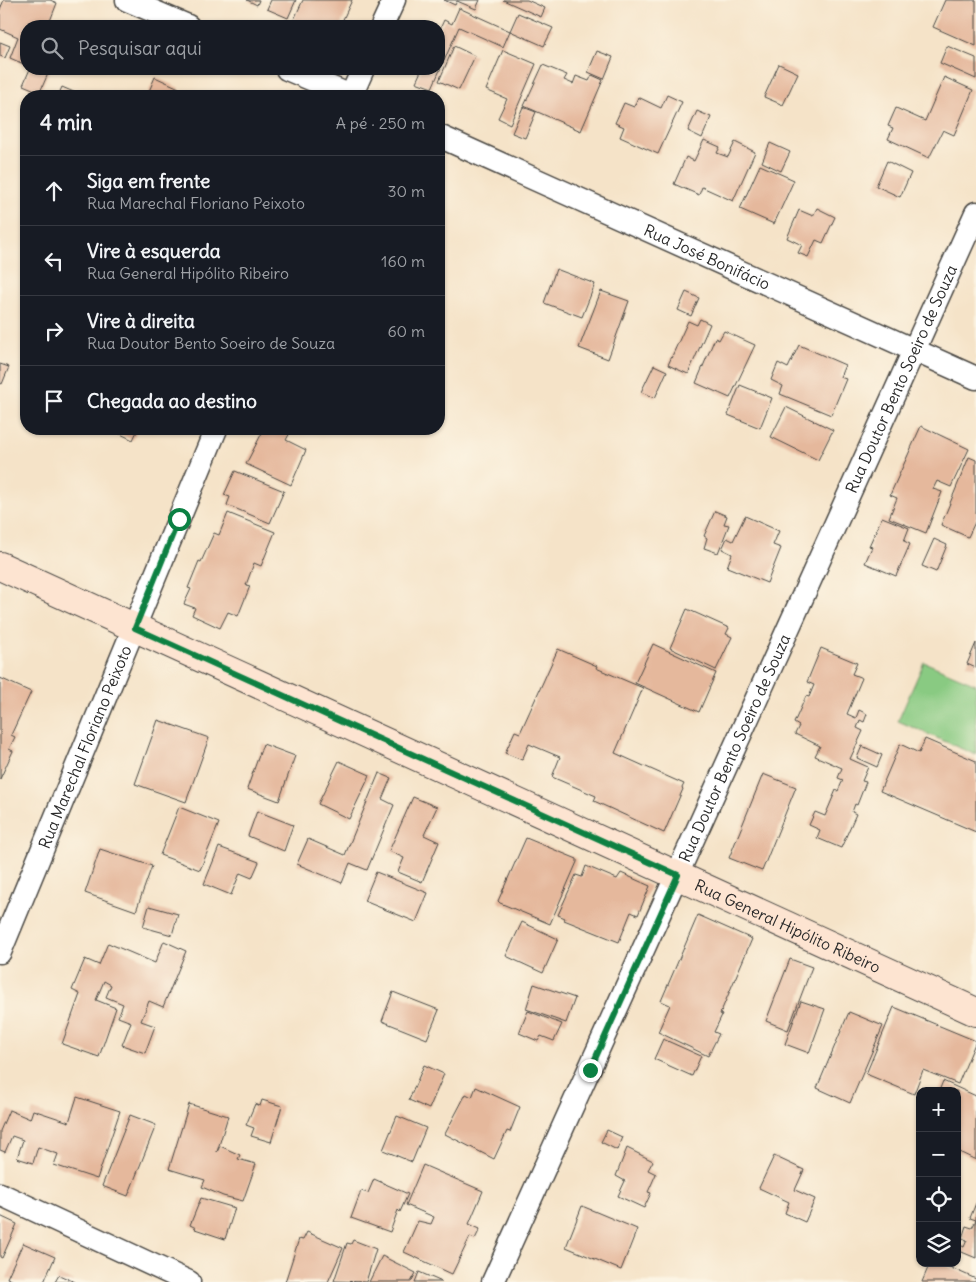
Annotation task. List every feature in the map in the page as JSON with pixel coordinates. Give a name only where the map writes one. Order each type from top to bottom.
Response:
[{"type":"street","points":[[127,0],[174,20]]},
{"type":"street","points":[[385,20],[394,0]]},
{"type":"street","points":[[301,75],[337,90]]},
{"type":"street","points":[[354,90],[360,75]]},
{"type":"street","name":"Rua José Bonifácio","points":[[445,139],[976,378]]},
{"type":"street","name":"Rua Doutor Bento Soeiro de Souza","points":[[493,1282],[976,213]]},
{"type":"street","name":"Rua Marechal Floriano Peixoto","points":[[0,952],[214,435]]},
{"type":"street","name":"Rua General Hipólito Ribeiro","points":[[0,566],[976,1012]]},
{"type":"street","points":[[0,1194],[189,1282]]},
{"type":"green space","points":[[924,662],[976,684],[976,755],[898,721]]},
{"type":"building","points":[[4,0],[50,0],[57,3],[50,20],[20,20],[20,62],[10,58],[18,37],[0,29],[0,9]]},
{"type":"building","points":[[247,0],[259,0],[257,5]]},
{"type":"building","points":[[271,0],[296,0],[288,18],[267,9]]},
{"type":"building","points":[[303,0],[352,0],[343,20],[294,20]]},
{"type":"building","points":[[444,0],[480,0],[476,9],[457,1],[455,5]]},
{"type":"building","points":[[503,0],[527,0],[545,8],[541,17]]},
{"type":"building","points":[[945,0],[976,0],[976,46],[933,27]]},
{"type":"building","points":[[459,8],[510,31],[503,47],[459,27],[445,59],[445,20],[452,24]]},
{"type":"building","points":[[518,13],[553,28],[544,46],[510,31]]},
{"type":"building","points":[[0,42],[10,46],[5,58],[0,56]]},
{"type":"building","points":[[454,46],[475,56],[459,90],[439,81],[442,75],[445,75],[445,67]]},
{"type":"building","points":[[947,46],[976,58],[976,79],[940,63]]},
{"type":"building","points":[[503,50],[536,64],[510,124],[498,118],[507,99],[486,90]]},
{"type":"building","points":[[597,51],[613,57],[604,79],[588,72]]},
{"type":"building","points":[[779,64],[798,73],[783,105],[764,97]]},
{"type":"building","points":[[543,65],[567,75],[564,80],[573,84],[576,76],[589,81],[592,75],[603,80],[581,131],[524,106]]},
{"type":"building","points":[[27,75],[47,75],[41,90],[35,90],[23,85]]},
{"type":"building","points":[[419,75],[438,75],[432,88],[416,82]]},
{"type":"building","points":[[155,77],[179,88],[178,90],[150,90]]},
{"type":"building","points":[[944,77],[973,90],[954,135],[943,130],[929,158],[888,139],[893,128],[888,126],[896,108],[925,121]]},
{"type":"building","points":[[667,95],[682,102],[658,154],[620,137],[624,127],[615,123],[624,103],[634,107],[638,97],[661,108]]},
{"type":"building","points":[[523,107],[536,112],[525,138],[512,133]]},
{"type":"building","points":[[697,111],[711,117],[702,138],[688,131]]},
{"type":"building","points":[[704,140],[720,147],[717,153],[728,157],[735,142],[755,152],[733,201],[702,187],[699,195],[674,184],[686,157],[694,161]]},
{"type":"building","points":[[770,143],[790,152],[781,171],[762,162]]},
{"type":"building","points":[[887,161],[911,173],[900,197],[876,186]]},
{"type":"building","points":[[760,165],[794,180],[774,224],[740,209]]},
{"type":"building","points":[[817,208],[835,217],[823,243],[816,240],[808,257],[798,253],[802,245],[787,238],[799,210],[813,216]]},
{"type":"building","points":[[556,269],[595,284],[582,317],[544,303]]},
{"type":"building","points":[[601,291],[629,301],[608,359],[579,348]]},
{"type":"building","points":[[686,292],[699,298],[691,316],[678,310]]},
{"type":"building","points":[[700,319],[710,324],[688,374],[668,365],[688,321],[697,325]]},
{"type":"building","points":[[724,331],[755,345],[730,398],[696,383],[715,338],[719,340]]},
{"type":"building","points":[[799,345],[845,365],[840,377],[846,379],[831,415],[780,394],[783,386],[771,380],[778,363],[788,368]]},
{"type":"building","points":[[0,364],[9,367],[2,384],[0,383]]},
{"type":"building","points":[[654,365],[667,371],[655,398],[641,392]]},
{"type":"building","points":[[740,385],[772,398],[760,428],[728,415]]},
{"type":"building","points":[[786,407],[833,430],[818,460],[771,437]]},
{"type":"building","points":[[921,426],[969,449],[951,487],[937,481],[933,489],[942,492],[926,533],[889,518],[897,498],[890,495]]},
{"type":"building","points":[[123,435],[135,435],[133,440]]},
{"type":"building","points":[[261,435],[289,435],[286,440],[306,450],[291,485],[246,464]]},
{"type":"building","points":[[969,457],[976,460],[976,520],[968,537],[941,525]]},
{"type":"building","points":[[235,471],[284,491],[270,523],[227,505],[230,497],[224,495]]},
{"type":"building","points":[[715,511],[727,516],[724,524],[729,525],[718,553],[704,548],[707,538],[704,536]]},
{"type":"building","points":[[228,513],[275,532],[261,566],[254,563],[246,585],[250,586],[238,616],[228,612],[220,628],[192,615],[195,608],[184,604],[191,589],[188,588],[199,561],[201,562],[214,533],[219,535]]},
{"type":"building","points":[[745,516],[779,531],[773,545],[781,548],[767,583],[727,567],[732,554],[722,549],[727,538],[733,541]]},
{"type":"building","points":[[882,517],[909,528],[904,541],[910,544],[896,576],[865,563],[872,547],[869,546]]},
{"type":"building","points":[[934,539],[947,545],[936,572],[922,566]]},
{"type":"building","points":[[687,609],[729,628],[726,634],[732,637],[716,670],[670,648]]},
{"type":"building","points":[[976,643],[976,668],[967,664]]},
{"type":"building","points":[[653,644],[716,673],[699,712],[635,683]]},
{"type":"building","points":[[821,648],[857,663],[852,674],[862,678],[847,714],[856,718],[859,710],[867,714],[864,722],[860,720],[857,728],[863,731],[850,759],[868,767],[862,781],[866,782],[857,805],[855,804],[852,812],[856,814],[841,848],[817,838],[820,830],[809,825],[815,812],[825,816],[836,790],[838,791],[843,780],[838,778],[842,768],[815,756],[820,746],[795,734],[799,726],[794,723],[806,696],[809,697],[814,685],[807,682]]},
{"type":"building","points":[[558,649],[643,688],[615,753],[684,784],[664,833],[594,801],[596,796],[552,777],[560,757],[529,744],[522,760],[505,753],[515,731],[520,733]]},
{"type":"building","points":[[0,678],[31,692],[11,735],[15,737],[9,749],[13,751],[0,779]]},
{"type":"building","points":[[158,720],[209,738],[186,802],[135,784]]},
{"type":"building","points":[[925,739],[976,761],[976,832],[880,791],[900,744],[919,753]]},
{"type":"building","points":[[263,744],[295,756],[279,801],[247,789]]},
{"type":"building","points":[[862,746],[882,755],[877,767],[857,758]]},
{"type":"building","points":[[339,761],[370,775],[349,819],[318,804]]},
{"type":"building","points":[[379,773],[391,778],[382,799],[394,805],[367,870],[350,863],[342,883],[297,864],[308,839],[345,855]]},
{"type":"building","points":[[763,774],[796,787],[762,871],[729,858]]},
{"type":"building","points":[[413,797],[437,807],[424,835],[439,842],[422,882],[398,872],[404,858],[389,851]]},
{"type":"building","points":[[179,807],[219,823],[200,870],[160,855]]},
{"type":"building","points":[[257,811],[293,825],[284,851],[248,836]]},
{"type":"building","points":[[526,838],[577,859],[550,924],[498,901]]},
{"type":"building","points":[[219,847],[259,862],[252,878],[240,873],[231,895],[204,884]]},
{"type":"building","points":[[100,849],[152,866],[136,911],[85,893]]},
{"type":"building","points":[[586,866],[617,879],[621,873],[650,886],[638,915],[631,912],[619,942],[564,920],[565,918],[558,915],[576,875],[582,877]]},
{"type":"building","points":[[376,872],[428,893],[416,922],[364,901]]},
{"type":"building","points":[[149,906],[178,914],[172,935],[143,927]]},
{"type":"building","points":[[698,915],[752,939],[720,1014],[722,1015],[714,1032],[719,1034],[708,1056],[658,1032],[670,1005],[661,1001]]},
{"type":"building","points":[[522,922],[558,939],[543,973],[506,956]]},
{"type":"building","points":[[164,941],[186,951],[163,1007],[149,1001],[141,1021],[155,1026],[145,1053],[122,1045],[131,1022],[118,1017],[123,1004],[106,997],[111,985],[104,981],[96,1000],[116,1008],[99,1057],[62,1044],[80,994],[72,990],[85,959],[99,965],[108,943],[155,963]]},
{"type":"building","points":[[790,959],[812,967],[788,1030],[766,1021]]},
{"type":"building","points":[[534,984],[575,998],[566,1023],[526,1009]]},
{"type":"building","points":[[393,992],[439,1010],[427,1039],[382,1021]]},
{"type":"building","points":[[801,1001],[825,1009],[809,1053],[785,1044]]},
{"type":"building","points":[[894,1007],[976,1041],[958,1084],[923,1070],[914,1094],[866,1074]]},
{"type":"building","points":[[528,1011],[562,1024],[554,1041],[541,1036],[538,1041],[519,1033]]},
{"type":"building","points":[[849,1012],[883,1026],[850,1103],[817,1088]]},
{"type":"building","points":[[663,1039],[701,1056],[692,1076],[654,1059]]},
{"type":"building","points":[[424,1065],[444,1074],[429,1109],[409,1100]]},
{"type":"building","points":[[943,1081],[956,1087],[941,1087]]},
{"type":"building","points":[[476,1087],[520,1107],[510,1132],[507,1131],[494,1159],[445,1134],[466,1094],[472,1097]]},
{"type":"building","points":[[961,1089],[976,1096],[976,1160],[961,1153]]},
{"type":"building","points":[[77,1097],[120,1111],[97,1179],[54,1165],[58,1154],[38,1147],[33,1163],[17,1158],[23,1140],[12,1136],[5,1152],[0,1150],[0,1131],[9,1110],[30,1119],[33,1110],[69,1122]]},
{"type":"building","points":[[262,1100],[282,1106],[271,1142],[251,1136],[254,1128],[246,1125],[255,1104],[260,1106]]},
{"type":"building","points":[[189,1104],[228,1116],[217,1152],[220,1146],[240,1155],[238,1159],[256,1164],[243,1201],[223,1196],[202,1187],[205,1180],[169,1169]]},
{"type":"building","points":[[130,1115],[156,1125],[128,1196],[102,1186]]},
{"type":"building","points":[[397,1116],[426,1128],[412,1162],[383,1150]]},
{"type":"building","points":[[607,1130],[622,1137],[617,1150],[601,1142]]},
{"type":"building","points":[[627,1148],[653,1161],[648,1170],[656,1174],[648,1192],[651,1193],[644,1208],[618,1196],[625,1181],[616,1176]]},
{"type":"building","points":[[774,1156],[804,1170],[795,1190],[815,1199],[805,1222],[785,1213],[789,1202],[759,1188]]},
{"type":"building","points":[[423,1165],[483,1191],[469,1224],[480,1229],[475,1239],[470,1237],[452,1274],[404,1252],[418,1221],[431,1224],[434,1217],[406,1205]]},
{"type":"building","points":[[374,1179],[408,1194],[400,1212],[398,1210],[390,1232],[351,1218],[361,1191],[368,1193]]},
{"type":"building","points":[[201,1198],[235,1208],[225,1239],[195,1229],[190,1225]]},
{"type":"building","points":[[976,1203],[976,1220],[970,1218]]},
{"type":"building","points":[[582,1206],[637,1229],[621,1270],[566,1247]]},
{"type":"building","points":[[0,1216],[17,1224],[2,1258],[0,1257]]},
{"type":"building","points":[[976,1220],[976,1258],[961,1252],[961,1246],[964,1247],[967,1240],[962,1238],[966,1226],[972,1228]]},
{"type":"building","points":[[307,1232],[343,1248],[328,1282],[285,1282],[299,1239],[303,1240]]},
{"type":"building","points":[[353,1240],[376,1249],[366,1282],[334,1281],[347,1243],[351,1244]]},
{"type":"building","points":[[23,1243],[55,1257],[44,1282],[16,1282],[7,1278]]},
{"type":"building","points":[[382,1256],[416,1273],[411,1282],[369,1282]]},
{"type":"building","points":[[928,1267],[949,1267],[976,1279],[976,1282],[922,1282]]},
{"type":"building","points":[[419,1272],[442,1282],[415,1282]]},
{"type":"building","points":[[59,1275],[75,1282],[55,1282]]},
{"type":"route","points":[[179,519],[135,628],[678,875],[590,1070]]}]
